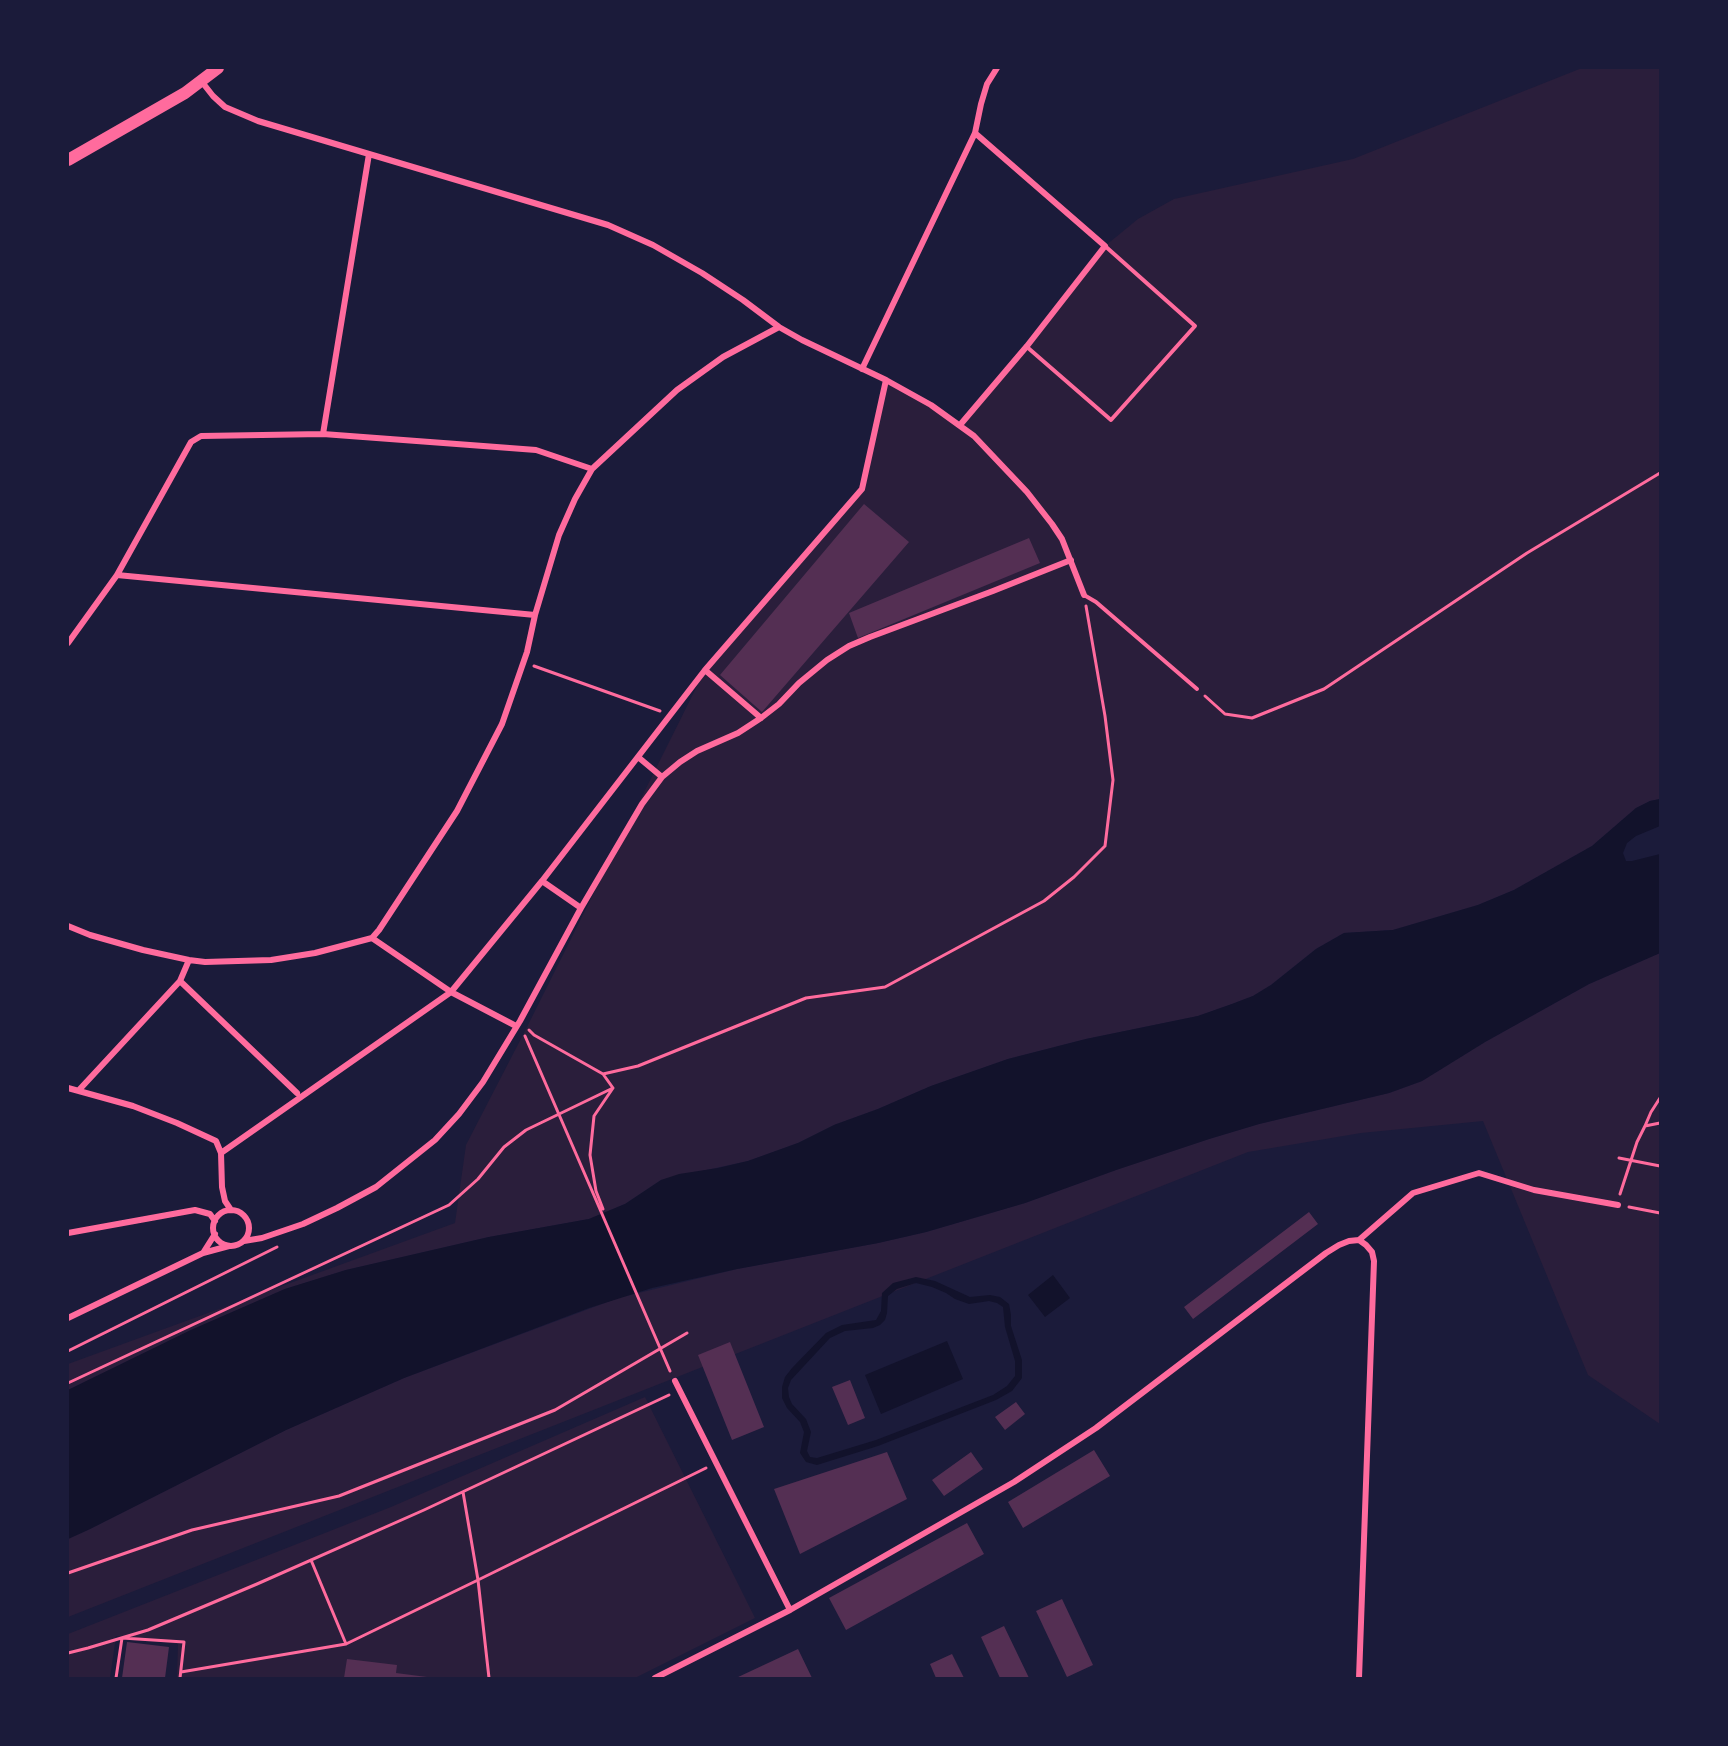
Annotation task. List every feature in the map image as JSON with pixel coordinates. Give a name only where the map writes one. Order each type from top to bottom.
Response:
[{"type":"main road","points":[[68,160],[185,93],[218,68]]},
{"type":"street","points":[[862,369],[975,133],[987,84],[997,68]]},
{"type":"street","points":[[202,82],[219,102],[240,114],[608,225],[653,245],[702,273],[744,300],[779,327],[802,340],[886,380],[931,405],[974,436],[1027,492],[1062,539],[1084,595]]},
{"type":"street","points":[[960,425],[1027,346],[1104,246],[975,133]]},
{"type":"street","points":[[323,434],[369,154]]},
{"type":"street","points":[[68,926],[90,935],[143,950],[205,962],[272,960],[315,953],[372,938],[380,930],[457,811],[502,724],[527,652],[535,615],[559,535],[592,469],[677,390],[723,357],[779,327]]},
{"type":"street","points":[[221,1153],[451,992],[542,881],[705,670],[862,489],[886,380]]},
{"type":"street","points":[[68,643],[117,575],[191,442],[201,436],[323,434],[536,450],[592,469]]},
{"type":"street","points":[[68,1318],[203,1253],[262,1238],[303,1224],[376,1187],[435,1140],[459,1114],[483,1082],[519,1028],[520,1022],[581,908],[642,804],[662,777],[698,751],[738,733],[761,718],[779,704],[808,675],[849,646],[1071,560]]},
{"type":"street","points":[[117,575],[535,615]]},
{"type":"street","points":[[705,670],[761,718]]},
{"type":"street","points":[[638,757],[662,777]]},
{"type":"street","points":[[542,881],[581,908]]},
{"type":"street","points":[[372,938],[451,992],[519,1028]]},
{"type":"street","points":[[79,1090],[180,981],[189,960]]},
{"type":"street","points":[[180,981],[297,1093]]},
{"type":"street","points":[[68,1088],[133,1106],[177,1123],[216,1142],[221,1153],[222,1187],[225,1201],[231,1210]]},
{"type":"street","points":[[655,1678],[666,1676],[790,1610],[1014,1482],[1096,1428],[1326,1253],[1349,1241],[1359,1240],[1413,1193],[1479,1173],[1534,1190],[1618,1205]]},
{"type":"street","points":[[68,1233],[195,1210],[210,1214],[215,1221]]},
{"type":"street","points":[[230,1246],[223,1244],[214,1229],[215,1221],[224,1212],[231,1210],[238,1212],[247,1220],[248,1234],[244,1241]]},
{"type":"street","points":[[203,1253],[215,1234]]},
{"type":"street","points":[[1359,1240],[1372,1252],[1374,1261],[1359,1678]]},
{"type":"street","points":[[675,1382],[790,1610]]},
{"type":"lane","points":[[1027,346],[1111,420],[1195,326],[1104,246]]},
{"type":"lane","points":[[1084,595],[1096,602],[1197,689]]},
{"type":"path","points":[[1197,689],[1225,714],[1252,718],[1324,689],[1527,553],[1660,473]]},
{"type":"path","points":[[603,1074],[638,1066],[806,998],[885,987],[1044,901],[1074,877],[1105,846],[1113,780],[1105,716],[1084,595]]},
{"type":"path","points":[[534,666],[665,713]]},
{"type":"path","points":[[519,1028],[670,1371]]},
{"type":"path","points":[[528,1029],[534,1035],[603,1074],[613,1088]]},
{"type":"path","points":[[603,1209],[596,1191],[590,1155],[594,1116],[613,1088]]},
{"type":"path","points":[[68,1383],[449,1205],[478,1179],[504,1147],[526,1130],[613,1088]]},
{"type":"path","points":[[1660,1098],[1637,1142],[1618,1205],[1660,1213]]},
{"type":"path","points":[[1645,1126],[1660,1123]]},
{"type":"path","points":[[1619,1158],[1660,1166]]},
{"type":"path","points":[[68,1351],[277,1247]]},
{"type":"path","points":[[68,1573],[192,1530],[339,1496],[555,1410],[687,1333]]},
{"type":"path","points":[[68,1653],[148,1630],[463,1492],[679,1391]]},
{"type":"path","points":[[181,1672],[346,1644],[716,1463]]},
{"type":"path","points":[[463,1492],[478,1580],[489,1678]]},
{"type":"path","points":[[311,1560],[346,1644]]},
{"type":"path","points":[[122,1638],[184,1642],[180,1678]]},
{"type":"path","points":[[116,1678],[122,1638]]},
{"type":"shaded area","points":[[1582,68],[1660,68],[1660,799],[1636,808],[1592,846],[1514,890],[1478,905],[1393,930],[1344,933],[1316,949],[1271,985],[1253,996],[1232,1004],[1198,1016],[1086,1039],[1008,1059],[931,1086],[834,1125],[798,1143],[748,1161],[661,1180],[625,1204],[589,1219],[489,1237],[346,1270],[285,1289],[191,1330],[68,1390],[68,1364],[455,1223],[466,1145],[705,670],[862,489],[886,380],[960,425],[1105,246],[1138,219],[1174,199],[1353,159]]},
{"type":"shaded area","points":[[1660,799],[1660,826],[1636,836],[1627,843],[1623,853],[1626,861],[1660,854],[1660,953],[1589,984],[1485,1042],[1422,1081],[1389,1093],[1259,1124],[1209,1139],[1025,1203],[926,1232],[652,1288],[589,1308],[404,1378],[286,1430],[68,1539],[68,1390],[191,1330],[285,1289],[346,1270],[489,1237],[589,1219],[625,1204],[661,1180],[679,1174],[748,1161],[798,1143],[834,1125],[931,1086],[1008,1059],[1086,1039],[1198,1016],[1232,1004],[1253,996],[1271,985],[1316,949],[1344,933],[1393,930],[1478,905],[1514,890],[1592,846],[1636,808]]},
{"type":"shaded area","points":[[1660,953],[1660,1424],[1588,1375],[1483,1121],[1361,1133],[1248,1152],[68,1617],[68,1539],[286,1430],[404,1378],[618,1298],[737,1269],[926,1232],[1025,1203],[1209,1139],[1259,1124],[1389,1093],[1422,1081],[1485,1042],[1589,984]]},
{"type":"shaded area","points":[[1053,1275],[1070,1298],[1045,1317],[1028,1295]]},
{"type":"shaded area","points":[[916,1277],[935,1281],[970,1297],[990,1295],[1000,1297],[1009,1304],[1011,1326],[1022,1360],[1022,1378],[1012,1391],[996,1400],[878,1446],[817,1465],[806,1462],[800,1453],[804,1432],[800,1422],[787,1408],[782,1398],[785,1377],[826,1333],[842,1325],[876,1320],[881,1311],[882,1293],[893,1283]],"holes":[[[916,1283],[932,1287],[969,1304],[989,1301],[1003,1307],[1005,1327],[1015,1361],[1015,1376],[1007,1386],[993,1395],[876,1440],[817,1458],[810,1457],[807,1451],[811,1432],[806,1419],[792,1404],[789,1397],[788,1388],[791,1380],[830,1338],[845,1331],[880,1325],[887,1313],[888,1296],[897,1289]]]},
{"type":"shaded area","points":[[947,1341],[963,1379],[881,1414],[865,1375]]},
{"type":"shaded area","points":[[645,1397],[755,1618],[635,1678],[177,1678],[178,1644],[116,1636],[110,1678],[68,1678],[68,1634],[391,1507]]},
{"type":"building","points":[[864,504],[909,542],[762,712],[720,675]]},
{"type":"building","points":[[1029,538],[1040,563],[858,638],[849,613]]},
{"type":"building","points":[[1309,1212],[1318,1224],[1193,1319],[1184,1307]]},
{"type":"building","points":[[730,1342],[764,1427],[732,1440],[698,1355]]},
{"type":"building","points":[[850,1380],[865,1418],[848,1425],[832,1387]]},
{"type":"building","points":[[1016,1402],[1025,1414],[1005,1430],[995,1417]]},
{"type":"building","points":[[1094,1450],[1110,1476],[1023,1528],[1008,1502]]},
{"type":"building","points":[[887,1452],[907,1499],[800,1554],[774,1489]]},
{"type":"building","points":[[971,1452],[983,1469],[944,1496],[932,1480]]},
{"type":"building","points":[[967,1523],[984,1554],[846,1630],[829,1598]]},
{"type":"building","points":[[1062,1599],[1093,1665],[1067,1677],[1036,1611]]},
{"type":"building","points":[[1004,1626],[1029,1678],[1000,1678],[981,1637]]},
{"type":"building","points":[[127,1642],[169,1647],[165,1678],[122,1678]]},
{"type":"building","points":[[798,1649],[812,1678],[736,1678]]},
{"type":"building","points":[[952,1654],[964,1678],[936,1678],[930,1664]]},
{"type":"building","points":[[347,1659],[397,1665],[396,1673],[427,1678],[344,1678]]}]
